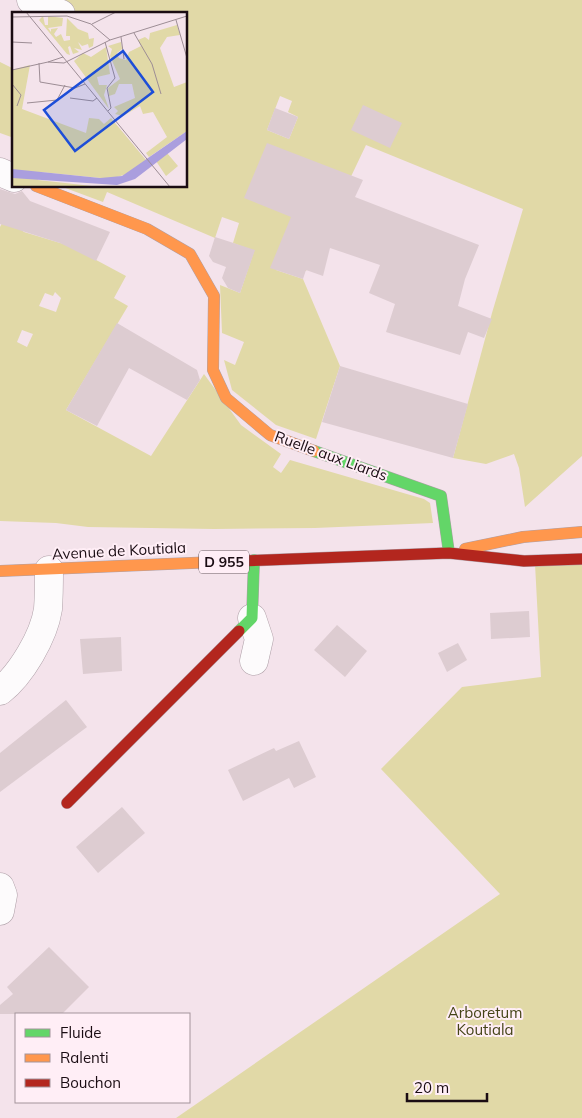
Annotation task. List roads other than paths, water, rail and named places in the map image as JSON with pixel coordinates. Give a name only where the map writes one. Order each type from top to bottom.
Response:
[{"type":"street","points":[[31,0],[57,12]]},
{"type":"street","points":[[0,172],[12,177]]},
{"type":"street","name":"Ruelle aux Liards","points":[[41,188],[147,229],[190,254],[214,296],[213,370],[226,398],[270,434],[441,496],[449,553]]},
{"type":"street","name":"Avenue de Koutiala","points":[[449,553],[504,539],[560,532],[582,532]]},
{"type":"street","name":"Avenue de Koutiala","points":[[0,571],[449,553],[524,561],[582,559]]},
{"type":"street","points":[[254,560],[252,618],[259,639],[254,661]]},
{"type":"street","points":[[0,691],[11,683],[31,654],[48,610],[49,570]]},
{"type":"street","points":[[67,803],[252,618]]},
{"type":"street","points":[[0,887],[3,894],[0,911]]},
{"type":"park label","name":"Arboretum Koutiala","points":[[485,1022]]}]
